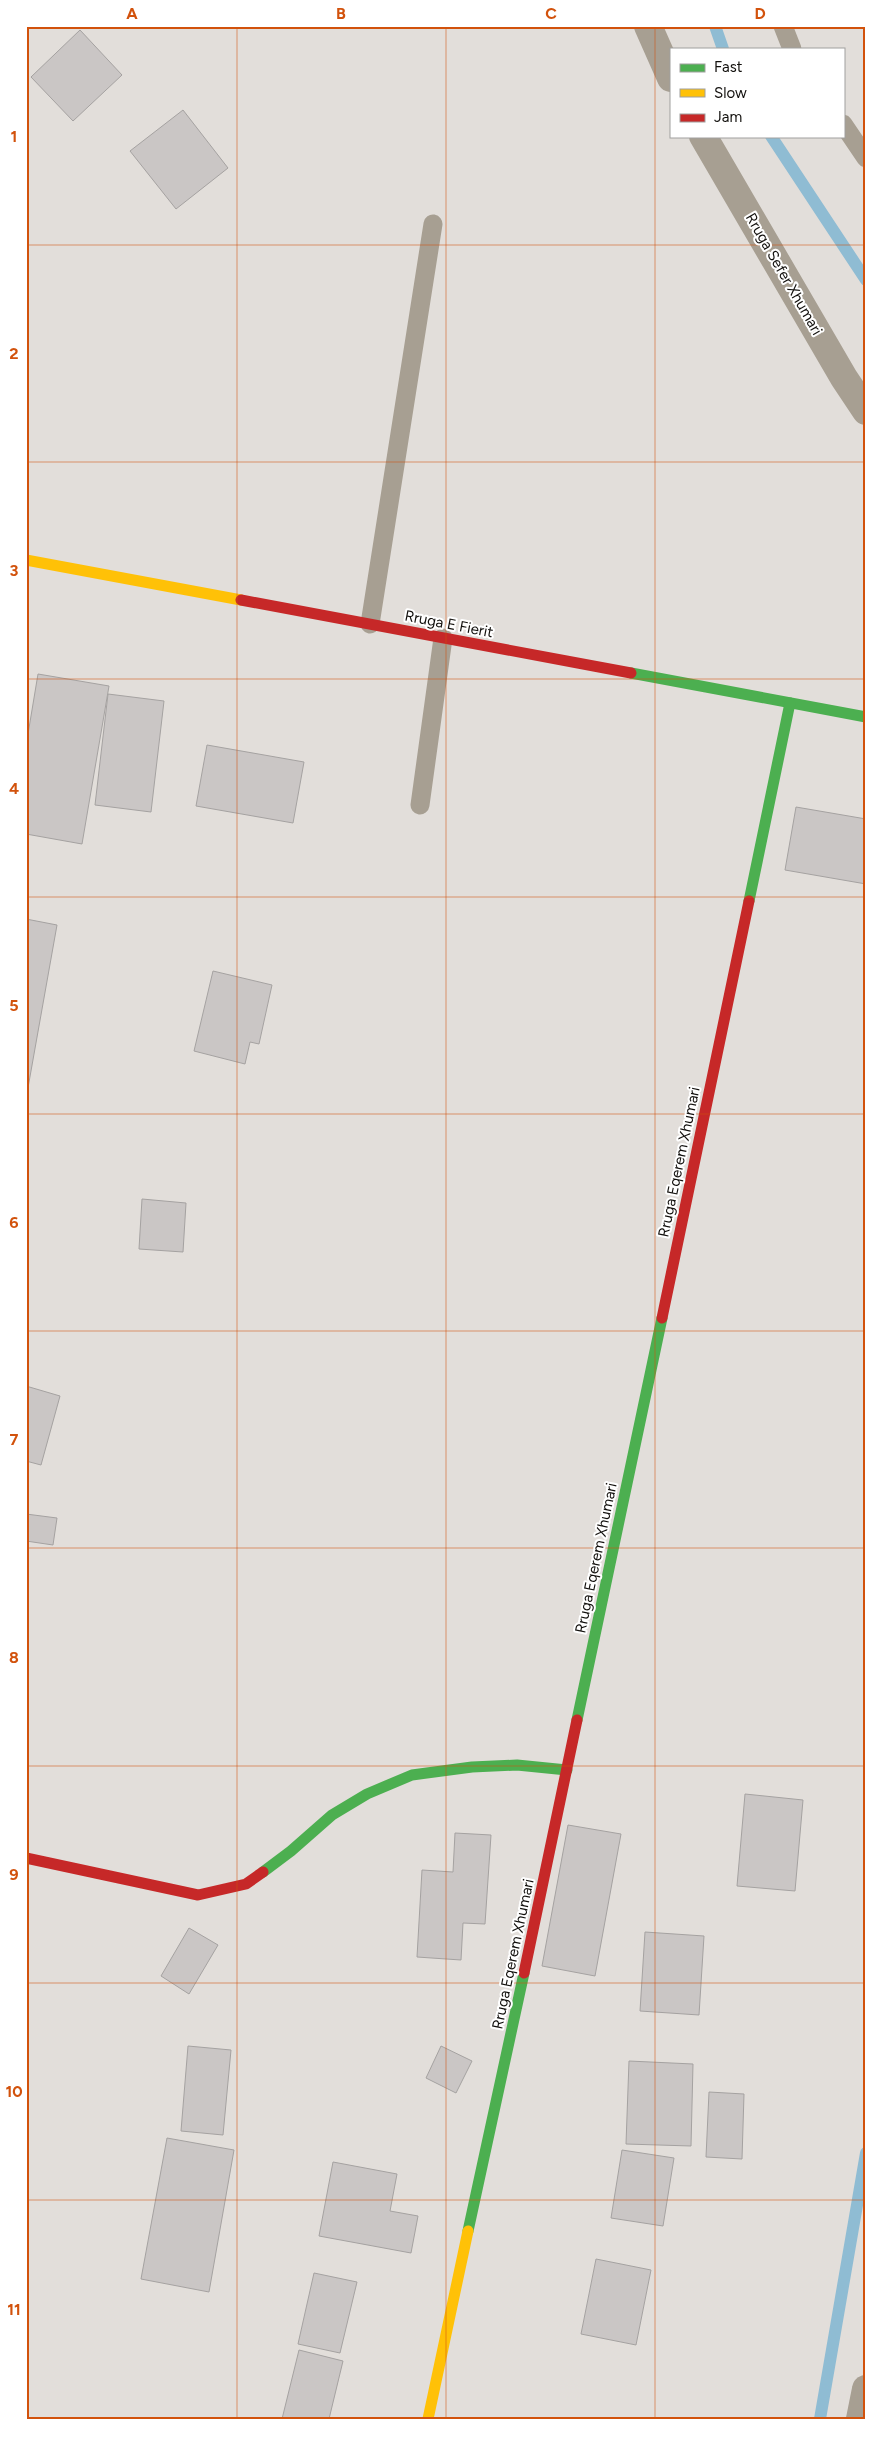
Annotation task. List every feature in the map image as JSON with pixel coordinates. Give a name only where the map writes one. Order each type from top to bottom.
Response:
[{"type":"street","points":[[648,26],[670,76]]},
{"type":"street","name":"Rruga Sefer Xhumari","points":[[704,138],[844,378],[866,411]]},
{"type":"street","name":"Rruga E Fierit","points":[[26,560],[866,717]]},
{"type":"street","name":"Rruga Eqerem Xhumari","points":[[428,2419],[567,1770],[790,703]]},
{"type":"street","points":[[26,1858],[198,1896],[246,1884],[291,1851],[332,1815],[367,1794],[412,1775],[472,1767],[517,1765],[567,1770]]},
{"type":"street","points":[[860,2419],[866,2389]]},
{"type":"lane","points":[[783,26],[792,48]]},
{"type":"lane","points":[[844,125],[866,158]]},
{"type":"lane","points":[[370,624],[433,224]]},
{"type":"lane","points":[[420,805],[443,638]]},
{"type":"building","points":[[80,30],[122,75],[73,121],[31,77]]},
{"type":"building","points":[[183,110],[228,168],[176,209],[130,151]]},
{"type":"building","points":[[38,674],[109,686],[82,844],[26,834],[26,746]]},
{"type":"building","points":[[108,694],[164,701],[151,812],[95,805]]},
{"type":"building","points":[[207,745],[304,762],[293,823],[196,806]]},
{"type":"building","points":[[796,807],[866,819],[866,884],[785,870]]},
{"type":"building","points":[[26,919],[57,925],[26,1099]]},
{"type":"building","points":[[213,971],[272,985],[259,1044],[250,1042],[245,1064],[194,1051]]},
{"type":"building","points":[[142,1199],[186,1203],[183,1252],[139,1249]]},
{"type":"building","points":[[26,1273],[28,1273],[28,1331],[26,1331]]},
{"type":"building","points":[[26,1386],[60,1396],[41,1465],[26,1461]]},
{"type":"building","points":[[26,1514],[57,1518],[53,1545],[26,1541]]},
{"type":"building","points":[[745,1794],[803,1800],[795,1891],[737,1886]]},
{"type":"building","points":[[568,1825],[621,1834],[595,1976],[542,1966]]},
{"type":"building","points":[[455,1833],[491,1835],[485,1924],[463,1923],[461,1960],[417,1957],[422,1870],[453,1872]]},
{"type":"building","points":[[189,1928],[218,1945],[189,1994],[161,1976]]},
{"type":"building","points":[[645,1932],[704,1936],[699,2015],[640,2011]]},
{"type":"building","points":[[188,2046],[231,2050],[223,2135],[181,2131]]},
{"type":"building","points":[[441,2046],[472,2061],[456,2093],[426,2078]]},
{"type":"building","points":[[629,2061],[693,2064],[691,2146],[626,2144]]},
{"type":"building","points":[[709,2092],[744,2094],[742,2159],[706,2157]]},
{"type":"building","points":[[167,2138],[234,2150],[209,2292],[141,2279]]},
{"type":"building","points":[[622,2150],[674,2158],[663,2226],[611,2218]]},
{"type":"building","points":[[333,2162],[397,2174],[390,2211],[418,2216],[411,2253],[319,2236]]},
{"type":"building","points":[[596,2259],[651,2270],[636,2345],[581,2334]]},
{"type":"building","points":[[314,2273],[357,2282],[340,2353],[298,2344]]},
{"type":"building","points":[[299,2350],[343,2361],[329,2419],[282,2419]]},
{"type":"waterway","points":[[715,26],[723,48]]},
{"type":"waterway","points":[[772,138],[866,280]]},
{"type":"waterway","points":[[820,2419],[866,2153]]},
{"type":"traffic: fast","points":[[631,673],[866,717]]},
{"type":"traffic: fast","points":[[749,901],[790,703]]},
{"type":"traffic: fast","points":[[577,1720],[662,1318]]},
{"type":"traffic: fast","points":[[263,1872],[291,1851],[332,1815],[367,1794],[412,1775],[472,1767],[517,1765],[567,1770]]},
{"type":"traffic: fast","points":[[468,2231],[524,1973]]},
{"type":"traffic: slow","points":[[26,560],[241,600]]},
{"type":"traffic: slow","points":[[428,2419],[468,2231]]},
{"type":"traffic: jam","points":[[241,600],[631,673]]},
{"type":"traffic: jam","points":[[662,1318],[749,901]]},
{"type":"traffic: jam","points":[[524,1973],[577,1720]]},
{"type":"traffic: jam","points":[[26,1858],[198,1895],[246,1884],[263,1872]]}]
